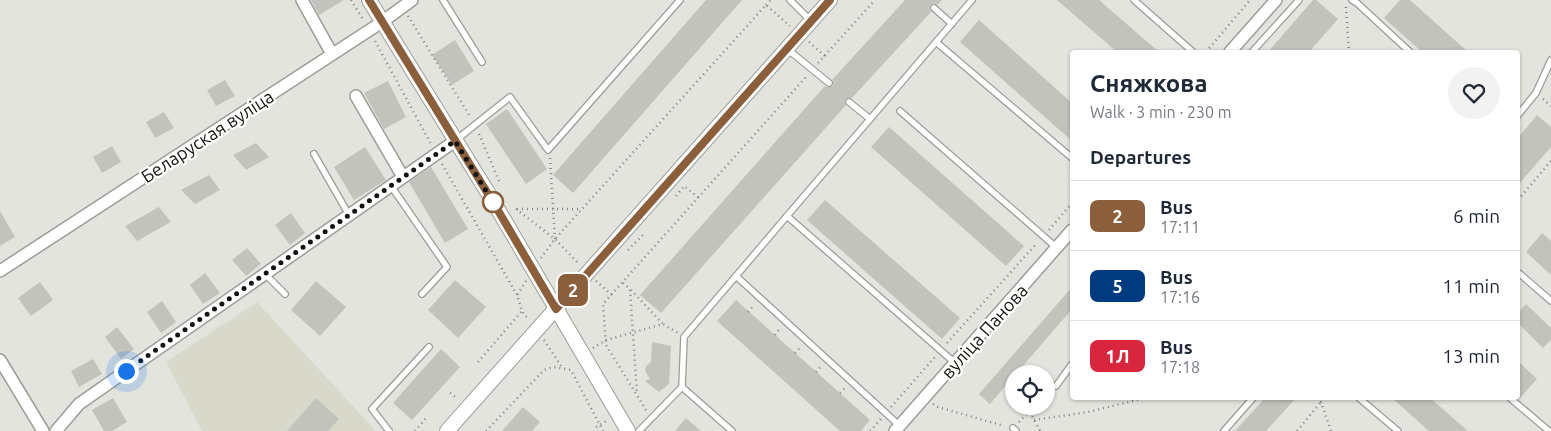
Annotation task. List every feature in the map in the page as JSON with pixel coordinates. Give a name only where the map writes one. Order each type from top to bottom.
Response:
[{"type":"street","points":[[302,0],[332,54]]},
{"type":"street","points":[[369,0],[493,202],[628,431]]},
{"type":"street","points":[[448,431],[830,0]]},
{"type":"street","points":[[1234,50],[1270,2]]},
{"type":"street","name":"Беларуская вуліца","points":[[0,271],[407,4]]},
{"type":"street","points":[[356,96],[403,177]]},
{"type":"street","points":[[56,431],[79,404],[455,141]]},
{"type":"street","name":"вуліца Панова","points":[[897,428],[1070,232]]},
{"type":"street","points":[[0,360],[43,431]]},
{"type":"lane","points":[[443,0],[482,62]]},
{"type":"lane","points":[[455,141],[510,97],[548,150],[680,0]]},
{"type":"lane","points":[[790,0],[811,21]]},
{"type":"lane","points":[[639,431],[682,387],[684,337],[972,0]]},
{"type":"lane","points":[[1134,0],[1191,50]]},
{"type":"lane","points":[[1254,50],[1299,0]]},
{"type":"lane","points":[[1356,1],[1408,50]]},
{"type":"lane","points":[[934,8],[952,24]]},
{"type":"lane","points":[[936,42],[1070,156]]},
{"type":"lane","points":[[786,48],[829,83]]},
{"type":"lane","points":[[1520,112],[1536,92],[1551,60]]},
{"type":"lane","points":[[849,102],[870,119]]},
{"type":"lane","points":[[900,111],[1057,248]]},
{"type":"lane","points":[[314,154],[349,215]]},
{"type":"lane","points":[[391,186],[447,267],[422,294]]},
{"type":"lane","points":[[787,216],[955,363]]},
{"type":"lane","points":[[265,274],[285,294]]},
{"type":"lane","points":[[1520,274],[1551,301]]},
{"type":"lane","points":[[736,276],[886,413],[897,428]]},
{"type":"lane","points":[[389,431],[372,409],[429,347]]},
{"type":"lane","points":[[1056,386],[1070,367]]},
{"type":"lane","points":[[682,387],[732,431]]},
{"type":"lane","points":[[1224,431],[1251,400]]},
{"type":"lane","points":[[1361,400],[1398,431]]},
{"type":"lane","points":[[1512,400],[1549,431]]},
{"type":"path","points":[[563,369],[538,330],[522,311],[518,295],[533,269],[555,239],[771,0]]},
{"type":"path","points":[[652,419],[606,345],[603,304],[875,0]]},
{"type":"path","points":[[1208,50],[1250,0]]},
{"type":"path","points":[[1345,0],[1349,50]]},
{"type":"path","points":[[407,4],[476,125],[499,181]]},
{"type":"path","points":[[766,5],[825,56]]},
{"type":"path","points":[[548,150],[550,155],[555,239]]},
{"type":"path","points":[[1520,198],[1551,161]]},
{"type":"path","points":[[676,196],[684,186],[699,198]]},
{"type":"path","points":[[870,431],[1070,205]]},
{"type":"path","points":[[582,209],[516,209],[555,239],[612,295]]},
{"type":"path","points":[[623,283],[663,324],[684,337]]},
{"type":"path","points":[[630,289],[637,395]]},
{"type":"path","points":[[478,362],[522,311]]},
{"type":"path","points":[[571,370],[594,346],[606,340],[663,324]]},
{"type":"path","points":[[486,431],[544,370],[554,367],[571,370]]},
{"type":"path","points":[[571,370],[583,398],[603,431]]},
{"type":"path","points":[[924,398],[938,407],[1014,430],[1027,415]]},
{"type":"path","points":[[1034,420],[1088,412],[1137,400]]},
{"type":"path","points":[[1297,431],[1321,402]]},
{"type":"path","points":[[1321,402],[1331,431]]},
{"type":"path","points":[[1032,415],[1040,431]]},
{"type":"path","points":[[415,431],[427,417]]},
{"type":"shaded area","points":[[257,302],[376,431],[202,431],[166,362]]},
{"type":"building","points":[[311,0],[344,0],[319,15]]},
{"type":"building","points":[[706,0],[742,0],[573,193],[553,175]]},
{"type":"building","points":[[905,0],[942,0],[937,5],[934,3],[931,5],[929,8],[931,12],[852,98],[846,99],[844,102],[846,105],[661,313],[640,295],[824,87],[832,86],[834,83],[832,80]]},
{"type":"building","points":[[1057,0],[1099,0],[1157,50],[1115,50]]},
{"type":"building","points":[[1313,0],[1316,0],[1338,19],[1311,50],[1270,50]]},
{"type":"building","points":[[1400,0],[1410,0],[1466,50],[1420,50],[1384,18]]},
{"type":"building","points":[[979,20],[1070,101],[1070,139],[960,42]]},
{"type":"building","points":[[455,40],[474,71],[452,85],[432,55]]},
{"type":"building","points":[[225,80],[235,96],[216,106],[207,90]]},
{"type":"building","points":[[388,81],[406,117],[384,129],[364,93]]},
{"type":"building","points":[[507,109],[547,169],[526,184],[486,124]]},
{"type":"building","points":[[164,112],[174,128],[155,138],[146,122]]},
{"type":"building","points":[[1537,115],[1551,127],[1551,147],[1520,183],[1520,136]]},
{"type":"building","points":[[889,127],[1024,246],[1006,266],[871,147]]},
{"type":"building","points":[[256,143],[269,157],[246,170],[233,155]]},
{"type":"building","points":[[112,146],[121,162],[102,173],[93,157]]},
{"type":"building","points":[[365,147],[386,180],[354,200],[334,167]]},
{"type":"building","points":[[431,167],[468,229],[445,243],[409,182]]},
{"type":"building","points":[[209,175],[220,190],[195,204],[181,190]]},
{"type":"building","points":[[825,200],[960,318],[942,339],[807,220]]},
{"type":"building","points":[[159,207],[171,222],[137,241],[125,226]]},
{"type":"building","points":[[0,211],[15,237],[0,246]]},
{"type":"building","points":[[291,213],[305,233],[290,245],[275,225]]},
{"type":"building","points":[[1542,233],[1551,241],[1551,275],[1526,252]]},
{"type":"building","points":[[247,248],[261,264],[246,276],[232,260]]},
{"type":"building","points":[[205,273],[220,293],[203,304],[190,285]]},
{"type":"building","points":[[455,280],[486,307],[458,338],[428,310]]},
{"type":"building","points":[[316,281],[346,307],[320,336],[291,310]]},
{"type":"building","points":[[40,282],[53,300],[31,316],[18,298]]},
{"type":"building","points":[[1070,289],[1070,311],[1024,365],[1005,365],[1005,386],[990,404],[979,394]]},
{"type":"building","points":[[736,300],[870,420],[861,431],[840,431],[717,321]]},
{"type":"building","points":[[162,301],[176,322],[161,333],[147,312]]},
{"type":"building","points":[[1526,304],[1551,328],[1551,340],[1543,348],[1520,325],[1520,311]]},
{"type":"building","points":[[117,327],[134,349],[121,359],[105,337]]},
{"type":"building","points":[[652,342],[671,346],[669,384],[659,392],[645,381],[650,379],[645,371],[646,366],[651,362]]},
{"type":"building","points":[[441,349],[460,367],[412,420],[393,403]]},
{"type":"building","points":[[93,359],[102,374],[79,387],[71,371]]},
{"type":"building","points":[[1520,363],[1537,379],[1520,398]]},
{"type":"building","points":[[113,398],[127,422],[112,431],[104,431],[92,410]]},
{"type":"building","points":[[316,398],[339,419],[328,431],[287,431]]},
{"type":"building","points":[[1263,400],[1294,400],[1266,431],[1235,431]]},
{"type":"building","points":[[1394,400],[1432,400],[1468,431],[1429,431]]},
{"type":"building","points":[[523,407],[540,422],[532,431],[502,431]]},
{"type":"building","points":[[686,418],[701,431],[675,431]]},
{"type":"bus line","name":"2","points":[[369,0],[493,202],[556,309],[830,0]]},
{"type":"route","points":[[126,371],[455,141],[493,202]]}]
